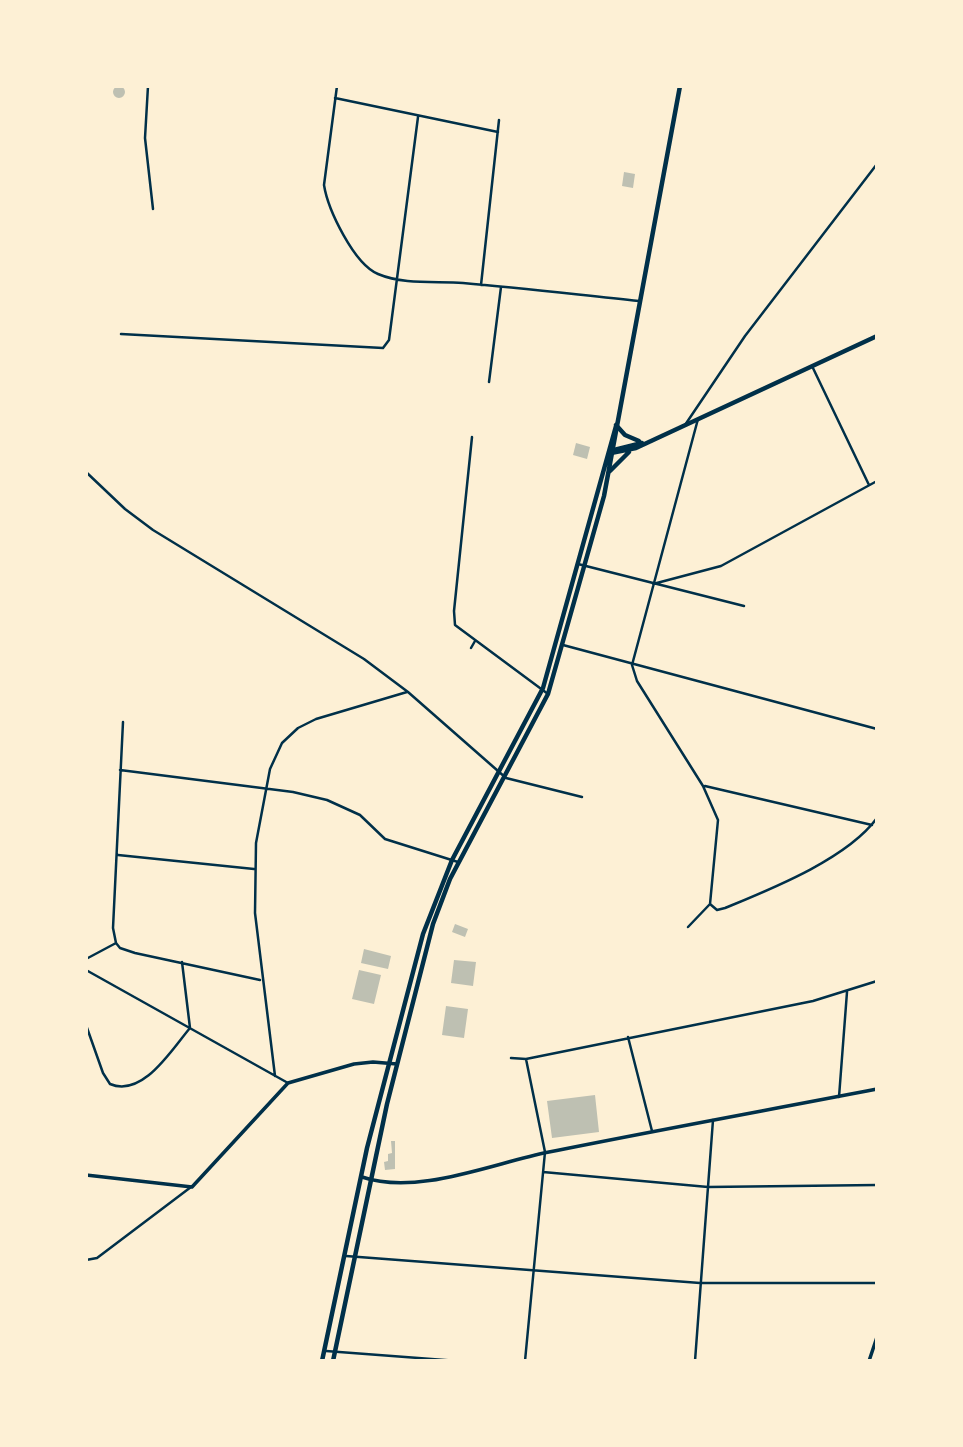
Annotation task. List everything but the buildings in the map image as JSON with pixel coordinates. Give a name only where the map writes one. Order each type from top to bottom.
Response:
[{"type":"main road","points":[[321,1361],[389,1062],[424,934],[452,860],[543,688],[611,451],[642,302],[680,86]]},
{"type":"main road","points":[[611,451],[631,450],[877,336]]},
{"type":"main road","points":[[616,425],[632,439],[647,443]]},
{"type":"main road","points":[[611,451],[647,443]]},
{"type":"main road","points":[[610,471],[631,450]]},
{"type":"main road","points":[[334,1361],[397,1065],[433,924],[458,862],[506,778],[548,694],[610,471],[611,451]]},
{"type":"street","points":[[148,86],[145,138],[153,209]]},
{"type":"street","points":[[337,86],[324,185],[326,199],[334,218],[366,265],[377,274],[397,279],[642,302]]},
{"type":"street","points":[[335,98],[498,132]]},
{"type":"street","points":[[121,334],[383,348],[389,340],[418,117]]},
{"type":"street","points":[[481,285],[499,120]]},
{"type":"street","points":[[685,425],[759,317],[877,164]]},
{"type":"street","points":[[489,382],[501,287]]},
{"type":"street","points":[[812,366],[869,485]]},
{"type":"street","points":[[688,927],[710,905],[718,820],[703,786],[638,681],[632,665],[699,419]]},
{"type":"street","points":[[472,437],[453,618],[460,631],[548,694]]},
{"type":"street","points":[[86,471],[113,498],[153,530],[364,659],[408,692],[506,778],[582,797]]},
{"type":"street","points":[[652,585],[721,566],[877,481]]},
{"type":"street","points":[[578,565],[744,606]]},
{"type":"street","points":[[471,648],[475,641]]},
{"type":"street","points":[[556,643],[877,729]]},
{"type":"street","points":[[275,1076],[261,980],[255,913],[254,869],[264,789],[282,743],[298,728],[316,719],[408,692]]},
{"type":"street","points":[[123,722],[113,928],[116,943],[127,951],[261,980]]},
{"type":"street","points":[[120,770],[327,800],[360,815],[385,839],[458,862]]},
{"type":"street","points":[[703,786],[872,825]]},
{"type":"street","points":[[710,905],[717,909],[725,908],[785,881],[846,846],[877,818]]},
{"type":"street","points":[[117,855],[254,869]]},
{"type":"street","points":[[86,960],[116,943]]},
{"type":"street","points":[[86,1025],[103,1073],[117,1086],[130,1086],[142,1080],[190,1028],[182,962]]},
{"type":"street","points":[[86,970],[288,1083]]},
{"type":"street","points":[[511,1058],[526,1059],[847,992],[877,981]]},
{"type":"street","points":[[839,1097],[847,992]]},
{"type":"street","points":[[628,1037],[652,1131]]},
{"type":"street","points":[[525,1361],[545,1152],[526,1059]]},
{"type":"street","points":[[86,1260],[97,1258],[192,1187],[288,1083],[354,1064],[389,1062],[397,1065]]},
{"type":"street","points":[[362,1177],[372,1180],[446,1177],[545,1152],[877,1089]]},
{"type":"street","points":[[695,1361],[713,1119]]},
{"type":"street","points":[[543,1172],[708,1187],[877,1185]]},
{"type":"street","points":[[86,1174],[192,1187]]},
{"type":"street","points":[[345,1256],[700,1283],[877,1283]]},
{"type":"street","points":[[869,1361],[877,1337]]},
{"type":"street","points":[[324,1351],[458,1361]]}]
